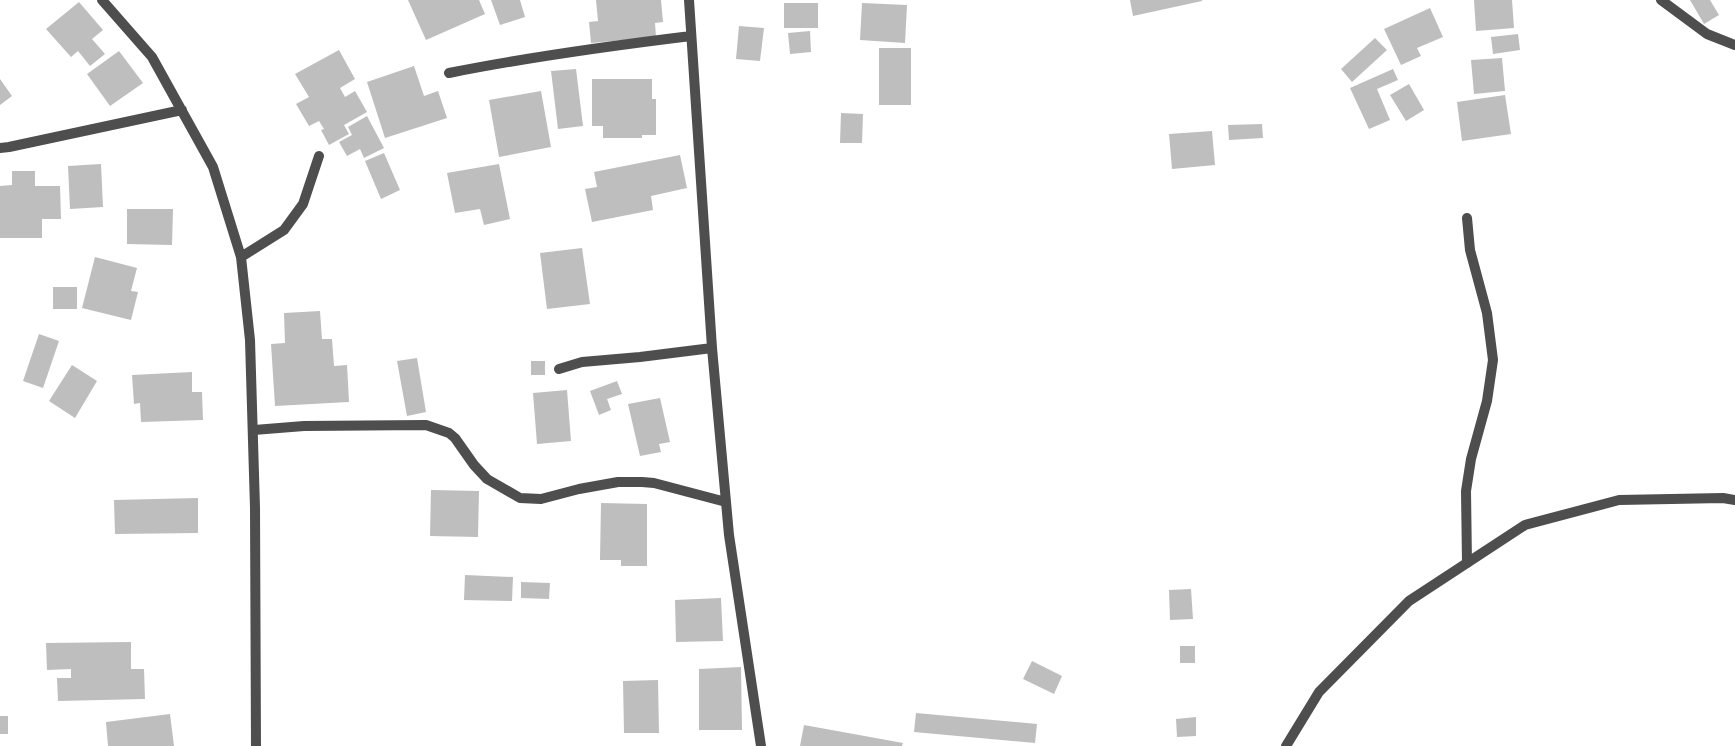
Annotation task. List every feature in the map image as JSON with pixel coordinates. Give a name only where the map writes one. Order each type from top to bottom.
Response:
[{"type":"street","points":[[102,0],[152,57],[213,166],[241,257],[250,340],[255,518],[256,746]]},
{"type":"street","points":[[689,0],[712,348],[729,535],[761,746]]},
{"type":"street","points":[[1662,0],[1707,34],[1735,45]]},
{"type":"street","points":[[449,73],[518,59],[691,36]]},
{"type":"street","points":[[0,148],[182,110]]},
{"type":"street","points":[[241,257],[284,230],[303,204],[320,156]]},
{"type":"street","points":[[1467,218],[1470,250],[1487,313],[1493,360],[1487,401],[1473,450],[1466,491],[1467,563]]},
{"type":"street","points":[[559,369],[582,362],[712,348]]},
{"type":"street","points":[[252,430],[297,426],[426,425],[449,433],[487,479],[520,498],[542,499],[579,489],[618,482],[642,482],[726,502]]},
{"type":"street","points":[[1286,746],[1319,692],[1409,601],[1525,525],[1619,500],[1723,498],[1735,500]]},
{"type":"building","points":[[408,0],[479,0],[485,14],[426,40]]},
{"type":"building","points":[[491,0],[520,0],[525,17],[500,25]]},
{"type":"building","points":[[596,0],[661,0],[663,22],[655,23],[656,37],[591,43],[589,22],[598,21]]},
{"type":"building","points":[[1130,0],[1202,0],[1202,1],[1133,16]]},
{"type":"building","points":[[1474,0],[1512,0],[1514,28],[1476,31]]},
{"type":"building","points":[[1690,0],[1710,0],[1719,15],[1704,24]]},
{"type":"building","points":[[79,2],[103,30],[92,39],[105,54],[90,66],[78,51],[71,57],[46,29]]},
{"type":"building","points":[[784,3],[818,3],[818,28],[784,28]]},
{"type":"building","points":[[862,3],[907,5],[905,43],[860,40]]},
{"type":"building","points":[[1430,8],[1443,37],[1417,48],[1421,56],[1401,65],[1384,29]]},
{"type":"building","points":[[739,26],[764,28],[760,61],[736,59]]},
{"type":"building","points":[[810,31],[811,52],[790,54],[788,33]]},
{"type":"building","points":[[1518,34],[1520,50],[1493,54],[1491,37]]},
{"type":"building","points":[[1375,38],[1387,50],[1352,82],[1341,69]]},
{"type":"building","points":[[879,48],[911,48],[911,105],[879,105]]},
{"type":"building","points":[[339,50],[355,79],[340,88],[345,97],[355,91],[367,112],[344,125],[349,134],[329,145],[321,130],[324,129],[319,121],[309,126],[296,104],[309,97],[295,74]]},
{"type":"building","points":[[119,51],[143,83],[110,106],[87,74]]},
{"type":"building","points":[[1502,58],[1505,91],[1474,94],[1471,60]]},
{"type":"building","points":[[414,66],[424,96],[438,91],[447,118],[385,138],[367,82]]},
{"type":"building","points":[[576,69],[583,126],[558,129],[551,71]]},
{"type":"building","points":[[1393,69],[1398,80],[1377,89],[1390,120],[1369,129],[1350,88]]},
{"type":"building","points":[[0,79],[12,96],[0,105]]},
{"type":"building","points":[[592,79],[652,79],[652,99],[656,99],[656,135],[642,135],[642,138],[603,138],[603,126],[592,126]]},
{"type":"building","points":[[1409,84],[1424,110],[1406,121],[1390,95]]},
{"type":"building","points":[[541,91],[551,147],[499,157],[489,100]]},
{"type":"building","points":[[1505,95],[1511,134],[1462,141],[1457,102]]},
{"type":"building","points":[[841,113],[863,114],[862,143],[840,143]]},
{"type":"building","points":[[367,116],[384,148],[364,158],[360,149],[347,156],[339,142],[352,135],[348,127]]},
{"type":"building","points":[[1262,124],[1263,138],[1229,140],[1228,125]]},
{"type":"building","points":[[1212,131],[1215,165],[1172,169],[1169,134]]},
{"type":"building","points":[[384,153],[400,190],[381,199],[365,161]]},
{"type":"building","points":[[680,155],[687,188],[651,196],[653,210],[592,222],[585,189],[597,187],[594,172]]},
{"type":"building","points":[[101,164],[103,207],[70,209],[68,166]]},
{"type":"building","points":[[499,164],[510,219],[484,225],[480,209],[455,213],[447,173]]},
{"type":"building","points":[[12,171],[35,171],[35,186],[60,186],[61,219],[42,219],[42,238],[0,238],[0,186],[12,185]]},
{"type":"building","points":[[127,209],[173,209],[172,245],[127,244]]},
{"type":"building","points":[[582,248],[590,304],[547,309],[540,253]]},
{"type":"building","points":[[95,257],[137,268],[131,291],[138,292],[131,320],[82,308]]},
{"type":"building","points":[[53,287],[77,287],[77,309],[53,309]]},
{"type":"building","points":[[320,311],[322,339],[332,339],[334,366],[347,365],[349,402],[275,406],[271,344],[285,343],[284,313]]},
{"type":"building","points":[[39,334],[59,341],[43,388],[23,381]]},
{"type":"building","points":[[417,358],[426,412],[407,416],[397,361]]},
{"type":"building","points":[[531,361],[545,361],[545,375],[531,375]]},
{"type":"building","points":[[72,365],[97,381],[75,418],[49,401]]},
{"type":"building","points":[[192,372],[192,392],[202,392],[203,420],[141,422],[140,403],[134,404],[132,375]]},
{"type":"building","points":[[617,381],[622,394],[607,399],[611,410],[599,415],[590,391]]},
{"type":"building","points":[[567,390],[571,441],[537,444],[533,393]]},
{"type":"building","points":[[660,398],[670,442],[659,444],[661,452],[640,456],[628,404]]},
{"type":"building","points":[[431,490],[479,491],[478,537],[430,536]]},
{"type":"building","points":[[198,498],[198,533],[115,534],[114,500]]},
{"type":"building","points":[[601,503],[647,504],[647,566],[621,566],[621,560],[600,560]]},
{"type":"building","points":[[465,575],[513,577],[512,601],[464,600]]},
{"type":"building","points":[[521,582],[550,583],[549,599],[521,598]]},
{"type":"building","points":[[1191,589],[1193,619],[1170,620],[1169,590]]},
{"type":"building","points":[[721,598],[723,641],[676,642],[675,600]]},
{"type":"building","points":[[131,642],[131,669],[144,669],[145,699],[58,701],[57,678],[71,678],[71,669],[47,670],[46,643]]},
{"type":"building","points":[[1180,646],[1195,646],[1195,663],[1180,663]]},
{"type":"building","points":[[1032,661],[1062,676],[1054,694],[1023,679]]},
{"type":"building","points":[[741,667],[742,730],[699,730],[699,669]]},
{"type":"building","points":[[658,680],[659,733],[624,733],[623,681]]},
{"type":"building","points":[[916,713],[1037,724],[1035,743],[914,732]]},
{"type":"building","points":[[170,714],[174,746],[108,746],[106,722]]},
{"type":"building","points":[[0,716],[8,716],[8,734],[0,734]]},
{"type":"building","points":[[1196,717],[1196,736],[1177,737],[1176,719]]},
{"type":"building","points":[[804,725],[903,743],[902,746],[800,746]]}]
